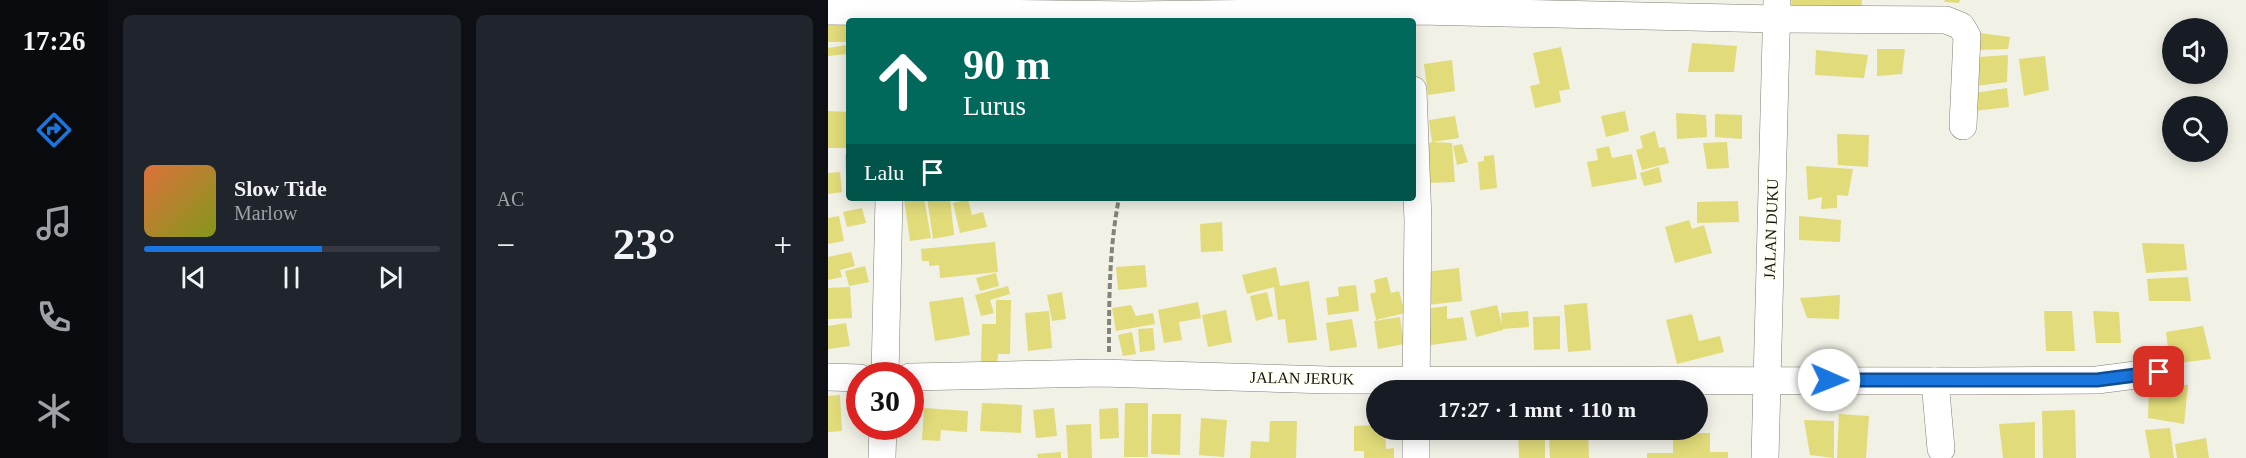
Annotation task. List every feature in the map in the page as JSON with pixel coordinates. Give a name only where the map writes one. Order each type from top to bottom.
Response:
[{"type":"street","points":[[828,11],[1132,15],[1410,11],[1777,10],[1946,20],[1961,26],[1967,36],[1963,126]]},
{"type":"street","name":"JALAN DUKU","points":[[1765,458],[1777,10]]},
{"type":"street","points":[[1416,169],[1418,221],[1416,380]]},
{"type":"street","points":[[885,362],[889,201]]},
{"type":"street","name":"JALAN JERUK","points":[[1708,381],[2097,380],[2159,372]]},
{"type":"street","name":"JALAN JERUK","points":[[924,377],[1110,373],[1366,382]]},
{"type":"street","points":[[828,377],[846,378]]},
{"type":"street","points":[[1935,381],[1941,449]]},
{"type":"street","points":[[882,458],[883,440]]},
{"type":"street","points":[[1416,440],[1416,458]]},
{"type":"path","points":[[1110,373],[1108,314],[1113,228],[1118,201]]},
{"type":"building","points":[[1791,0],[1862,0],[1861,11],[1792,9]]},
{"type":"building","points":[[1945,0],[1960,0],[1959,3],[1944,2]]},
{"type":"building","points":[[828,21],[846,21],[846,42],[828,42]]},
{"type":"building","points":[[1972,32],[2010,37],[2008,49],[1974,50]]},
{"type":"building","points":[[1692,43],[1737,46],[1734,72],[1688,72]]},
{"type":"building","points":[[846,45],[846,54],[828,56],[828,48]]},
{"type":"building","points":[[1561,47],[1570,89],[1559,91],[1561,102],[1535,108],[1530,86],[1540,84],[1533,53]]},
{"type":"building","points":[[1877,49],[1905,49],[1902,74],[1877,76]]},
{"type":"building","points":[[1816,50],[1868,55],[1864,78],[1815,75]]},
{"type":"building","points":[[2008,55],[2007,82],[1976,86],[1978,57]]},
{"type":"building","points":[[2045,56],[2049,90],[2024,96],[2019,59]]},
{"type":"building","points":[[1452,60],[1455,91],[1428,95],[1424,64]]},
{"type":"building","points":[[2007,88],[2009,107],[1974,111],[1969,94]]},
{"type":"building","points":[[828,111],[846,112],[846,148],[828,148]]},
{"type":"building","points":[[1625,111],[1629,131],[1606,137],[1601,116]]},
{"type":"building","points":[[1676,113],[1706,115],[1707,137],[1677,139]]},
{"type":"building","points":[[1715,114],[1742,115],[1742,139],[1715,137]]},
{"type":"building","points":[[1455,116],[1459,138],[1432,142],[1429,120]]},
{"type":"building","points":[[1655,131],[1659,148],[1665,147],[1669,163],[1642,170],[1636,150],[1643,148],[1640,136]]},
{"type":"building","points":[[1837,134],[1869,135],[1868,167],[1838,165]]},
{"type":"building","points":[[1727,142],[1729,168],[1707,169],[1703,143]]},
{"type":"building","points":[[1452,143],[1455,182],[1428,183],[1426,144]]},
{"type":"building","points":[[1462,144],[1468,162],[1457,165],[1453,146]]},
{"type":"building","points":[[1609,146],[1612,158],[1632,154],[1637,179],[1592,187],[1587,162],[1598,160],[1596,149]]},
{"type":"building","points":[[1494,155],[1497,188],[1480,190],[1478,162],[1484,161],[1484,156]]},
{"type":"building","points":[[1806,166],[1853,169],[1848,196],[1837,195],[1837,208],[1821,209],[1822,197],[1808,200]]},
{"type":"building","points":[[1659,167],[1662,182],[1644,186],[1640,173]]},
{"type":"building","points":[[840,172],[842,192],[828,194],[828,173]]},
{"type":"building","points":[[904,201],[925,201],[931,238],[910,241]]},
{"type":"building","points":[[927,201],[950,201],[954,235],[933,239]]},
{"type":"building","points":[[968,201],[972,215],[983,212],[987,227],[960,233],[953,203]]},
{"type":"building","points":[[1738,201],[1739,222],[1697,223],[1697,202]]},
{"type":"building","points":[[862,208],[866,223],[847,227],[843,212]]},
{"type":"building","points":[[839,216],[844,241],[828,244],[828,218]]},
{"type":"building","points":[[1799,216],[1841,220],[1840,242],[1799,240]]},
{"type":"building","points":[[1689,220],[1692,229],[1704,225],[1712,253],[1675,263],[1665,227]]},
{"type":"building","points":[[1222,222],[1223,251],[1201,252],[1200,224]]},
{"type":"building","points":[[995,242],[998,272],[940,278],[939,265],[929,266],[929,261],[922,261],[921,249]]},
{"type":"building","points":[[2142,243],[2184,244],[2187,270],[2146,273]]},
{"type":"building","points":[[851,252],[855,266],[840,270],[842,277],[828,280],[828,257]]},
{"type":"building","points":[[1145,265],[1147,287],[1118,290],[1116,267]]},
{"type":"building","points":[[865,266],[869,282],[849,286],[845,271]]},
{"type":"building","points":[[1276,267],[1280,286],[1309,281],[1317,340],[1288,343],[1285,319],[1278,320],[1274,287],[1247,294],[1242,275]]},
{"type":"building","points":[[1459,268],[1462,301],[1428,305],[1424,272]]},
{"type":"building","points":[[996,273],[999,286],[980,291],[976,278]]},
{"type":"building","points":[[1387,277],[1391,293],[1399,291],[1405,313],[1376,320],[1370,294],[1376,292],[1374,280]]},
{"type":"building","points":[[2188,277],[2191,301],[2149,301],[2147,279]]},
{"type":"building","points":[[1356,285],[1359,311],[1328,315],[1326,298],[1339,296],[1338,287]]},
{"type":"building","points":[[1008,286],[1010,294],[990,300],[994,313],[981,316],[975,295]]},
{"type":"building","points":[[850,287],[852,318],[828,319],[828,288]]},
{"type":"building","points":[[1062,292],[1066,319],[1052,321],[1047,295]]},
{"type":"building","points":[[1267,292],[1273,316],[1256,321],[1250,296]]},
{"type":"building","points":[[1840,295],[1839,319],[1807,318],[1800,298]]},
{"type":"building","points":[[963,297],[970,335],[935,341],[929,302]]},
{"type":"building","points":[[996,300],[1011,300],[1010,354],[998,354],[997,366],[981,366],[982,324],[996,324]]},
{"type":"building","points":[[1198,302],[1201,318],[1179,322],[1182,340],[1164,343],[1158,310]]},
{"type":"building","points":[[1587,303],[1591,350],[1568,352],[1564,305]]},
{"type":"building","points":[[1131,305],[1136,316],[1153,313],[1155,324],[1116,331],[1112,308]]},
{"type":"building","points":[[1497,305],[1503,330],[1476,337],[1470,311]]},
{"type":"building","points":[[1447,306],[1447,319],[1463,317],[1467,340],[1431,345],[1425,309]]},
{"type":"building","points":[[1226,310],[1232,342],[1208,347],[1202,315]]},
{"type":"building","points":[[1049,311],[1052,348],[1028,351],[1025,313]]},
{"type":"building","points":[[1528,311],[1529,327],[1502,329],[1501,313]]},
{"type":"building","points":[[2044,311],[2072,311],[2075,351],[2046,351]]},
{"type":"building","points":[[2093,311],[2119,312],[2121,343],[2096,343]]},
{"type":"building","points":[[1692,314],[1699,341],[1720,336],[1724,352],[1677,364],[1666,320]]},
{"type":"building","points":[[1560,316],[1560,349],[1534,350],[1533,317]]},
{"type":"building","points":[[1400,317],[1404,344],[1378,349],[1374,321]]},
{"type":"building","points":[[1352,319],[1357,347],[1330,351],[1326,323]]},
{"type":"building","points":[[846,323],[850,346],[828,349],[828,326]]},
{"type":"building","points":[[2203,326],[2211,359],[2170,364],[2166,332]]},
{"type":"building","points":[[1153,328],[1155,350],[1140,352],[1138,329]]},
{"type":"building","points":[[1132,332],[1136,354],[1123,356],[1118,335]]},
{"type":"building","points":[[2188,385],[2184,424],[2148,418],[2149,387]]},
{"type":"building","points":[[840,395],[842,431],[828,432],[828,396]]},
{"type":"building","points":[[982,403],[1022,405],[1021,433],[980,431]]},
{"type":"building","points":[[1125,403],[1148,403],[1148,457],[1124,457]]},
{"type":"building","points":[[924,408],[968,411],[967,432],[941,430],[940,441],[922,440],[924,440]]},
{"type":"building","points":[[1054,408],[1057,436],[1036,438],[1033,410]]},
{"type":"building","points":[[1118,408],[1119,438],[1100,439],[1099,409]]},
{"type":"building","points":[[2075,410],[2076,458],[2043,458],[2042,411]]},
{"type":"building","points":[[1152,414],[1181,414],[1180,455],[1151,454]]},
{"type":"building","points":[[1839,414],[1869,416],[1866,458],[1837,458]]},
{"type":"building","points":[[1201,418],[1227,420],[1224,457],[1199,455]]},
{"type":"building","points":[[1804,420],[1834,421],[1834,458],[1810,455]]},
{"type":"building","points":[[1270,421],[1297,421],[1296,458],[1250,458],[1251,441],[1269,442]]},
{"type":"building","points":[[2035,422],[2035,458],[2003,458],[1999,424]]},
{"type":"building","points":[[1091,424],[1092,458],[1068,458],[1066,425]]},
{"type":"building","points":[[1366,425],[1366,440],[1386,440],[1386,449],[1394,448],[1394,458],[1364,458],[1364,451],[1354,451],[1354,426]]},
{"type":"building","points":[[2170,428],[2174,458],[2150,458],[2145,430]]},
{"type":"building","points":[[1708,433],[1710,433],[1710,452],[1728,452],[1728,458],[1647,458],[1647,453],[1673,453],[1673,440],[1708,440]]},
{"type":"building","points":[[2206,438],[2209,458],[2177,458],[2175,444]]},
{"type":"building","points":[[1518,440],[1545,440],[1545,458],[1519,458]]},
{"type":"building","points":[[1549,440],[1588,440],[1589,458],[1550,458]]},
{"type":"building","points":[[1061,452],[1061,458],[1038,458],[1037,454]]},
{"type":"route","points":[[1829,380],[2097,380],[2159,372]]}]
